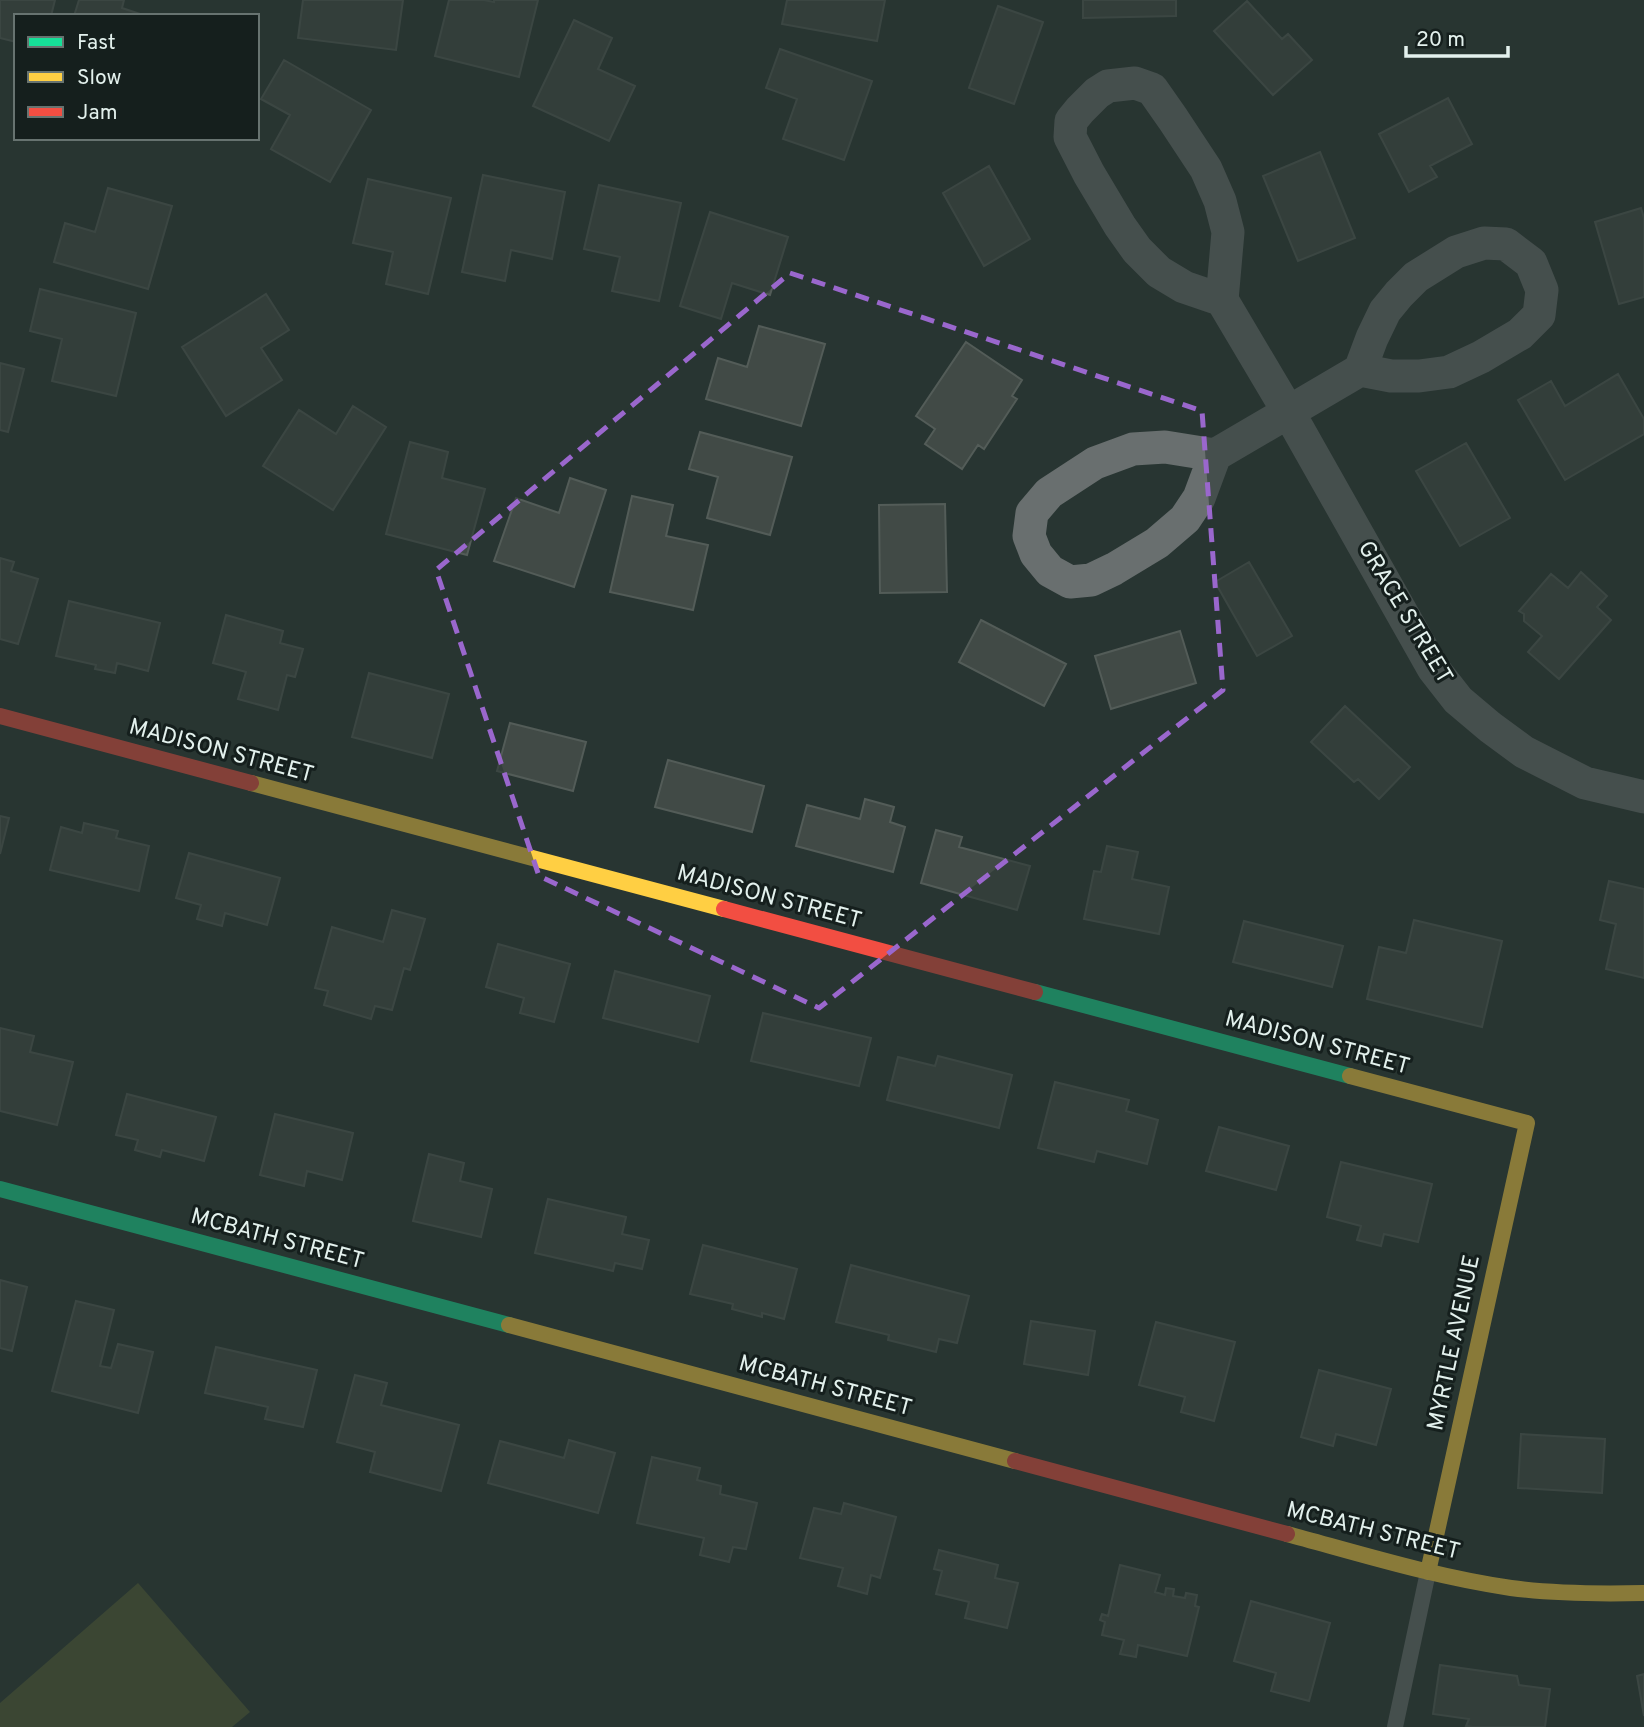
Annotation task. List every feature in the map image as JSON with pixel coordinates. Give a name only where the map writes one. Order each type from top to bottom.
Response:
[{"type":"street","points":[[1135,83],[1152,89],[1206,169],[1220,201],[1228,232],[1222,300],[1184,287],[1159,272],[1137,250],[1089,174],[1070,137],[1071,121],[1097,93],[1108,86],[1135,83]]},
{"type":"street","points":[[1215,455],[1199,498],[1185,519],[1157,543],[1114,569],[1091,580],[1070,582],[1051,571],[1036,554],[1029,536],[1032,513],[1049,493],[1095,463],[1133,449],[1165,447],[1215,455],[1360,370],[1385,311],[1416,277],[1457,253],[1484,243],[1506,244],[1531,263],[1542,290],[1541,303],[1539,315],[1520,334],[1449,372],[1391,376],[1360,370]]},
{"type":"street","name":"GRACE STREET","points":[[1222,300],[1433,668],[1458,700],[1524,752],[1585,783],[1644,797]]},
{"type":"street","name":"MADISON STREET","points":[[0,716],[1527,1123]]},
{"type":"street","name":"MYRTLE AVENUE","points":[[1428,1572],[1527,1123]]},
{"type":"street","name":"MCBATH STREET","points":[[0,1189],[1428,1572],[1511,1588],[1573,1594],[1644,1593]]},
{"type":"lane","points":[[1395,1727],[1428,1572]]},
{"type":"highlighted area","points":[[790,273],[1202,411],[1223,690],[819,1008],[539,876],[436,570]]},
{"type":"green space","points":[[138,1583],[250,1712],[232,1727],[0,1727],[0,1703]]},
{"type":"building","points":[[0,0],[55,0],[52,14],[14,14],[14,42],[0,38]]},
{"type":"building","points":[[79,0],[124,0],[122,8],[140,14],[75,14]]},
{"type":"building","points":[[303,0],[403,0],[396,50],[298,38]]},
{"type":"building","points":[[449,0],[538,0],[519,77],[435,56]]},
{"type":"building","points":[[787,0],[885,0],[877,41],[782,24]]},
{"type":"building","points":[[1083,0],[1176,0],[1176,16],[1083,18]]},
{"type":"building","points":[[1247,1],[1282,39],[1288,34],[1312,60],[1273,95],[1214,31]]},
{"type":"building","points":[[998,6],[1043,22],[1014,104],[969,88]]},
{"type":"building","points":[[574,20],[612,38],[598,69],[635,86],[609,141],[533,106]]},
{"type":"building","points":[[780,49],[872,81],[844,160],[783,139],[797,99],[766,88]]},
{"type":"building","points":[[284,60],[371,110],[330,182],[271,149],[290,115],[261,99]]},
{"type":"building","points":[[1448,98],[1472,144],[1430,166],[1437,177],[1409,192],[1379,134]]},
{"type":"building","points":[[1320,152],[1355,238],[1298,261],[1263,176]]},
{"type":"building","points":[[989,166],[1030,239],[984,266],[943,193]]},
{"type":"building","points":[[483,175],[565,192],[552,259],[511,250],[505,281],[462,272]]},
{"type":"building","points":[[368,179],[451,198],[428,294],[386,284],[393,252],[353,243]]},
{"type":"building","points":[[599,185],[681,203],[659,301],[612,291],[620,257],[584,249]]},
{"type":"building","points":[[108,188],[172,206],[148,289],[54,262],[65,223],[95,232]]},
{"type":"building","points":[[1641,208],[1644,218],[1644,297],[1619,304],[1595,222]]},
{"type":"building","points":[[710,212],[788,237],[770,295],[732,283],[721,319],[680,306]]},
{"type":"building","points":[[40,289],[136,313],[116,396],[52,381],[62,339],[30,331]]},
{"type":"building","points":[[266,294],[289,330],[261,348],[282,380],[226,416],[182,347]]},
{"type":"building","points":[[759,326],[825,344],[801,426],[706,399],[718,358],[747,367]]},
{"type":"building","points":[[966,342],[1022,380],[1012,396],[1017,399],[984,449],[978,445],[962,469],[925,444],[935,429],[916,416]]},
{"type":"building","points":[[0,363],[24,369],[8,432],[0,430]]},
{"type":"building","points":[[1618,374],[1644,419],[1644,434],[1565,480],[1518,400],[1551,381],[1565,406]]},
{"type":"building","points":[[353,406],[386,427],[333,510],[263,466],[299,410],[336,434]]},
{"type":"building","points":[[700,432],[792,457],[770,535],[707,518],[718,477],[689,469]]},
{"type":"building","points":[[410,442],[448,452],[442,478],[485,489],[467,555],[386,534]]},
{"type":"building","points":[[1466,443],[1510,518],[1460,546],[1416,471]]},
{"type":"building","points":[[570,478],[606,490],[574,587],[494,561],[516,498],[559,513]]},
{"type":"building","points":[[632,496],[673,505],[666,536],[708,545],[693,610],[610,592]]},
{"type":"building","points":[[945,504],[947,592],[880,593],[879,505]]},
{"type":"building","points":[[0,558],[14,562],[11,571],[38,579],[18,644],[0,639]]},
{"type":"building","points":[[1249,562],[1292,636],[1257,656],[1215,582]]},
{"type":"building","points":[[1581,572],[1607,596],[1597,607],[1611,620],[1559,679],[1528,652],[1542,636],[1524,621],[1524,614],[1519,611],[1551,574],[1568,588]]},
{"type":"building","points":[[69,601],[160,623],[148,671],[117,663],[115,673],[95,669],[96,665],[56,656]]},
{"type":"building","points":[[226,615],[283,631],[280,643],[303,649],[295,677],[287,675],[278,710],[238,699],[246,672],[213,663]]},
{"type":"building","points":[[981,620],[1066,664],[1044,706],[959,662]]},
{"type":"building","points":[[1180,631],[1196,683],[1111,709],[1095,656]]},
{"type":"building","points":[[369,673],[449,694],[432,758],[352,737]]},
{"type":"building","points":[[1345,706],[1410,767],[1379,799],[1358,779],[1354,782],[1311,742]]},
{"type":"building","points":[[510,723],[586,742],[573,791],[497,771]]},
{"type":"building","points":[[668,760],[764,786],[752,832],[655,807]]},
{"type":"building","points":[[865,799],[894,807],[890,822],[905,827],[893,872],[796,846],[807,805],[860,819]]},
{"type":"building","points":[[0,816],[9,818],[0,854]]},
{"type":"building","points":[[84,823],[118,831],[116,838],[149,846],[139,891],[50,870],[61,827],[82,833]]},
{"type":"building","points":[[936,830],[962,837],[959,847],[1030,866],[1017,910],[921,883]]},
{"type":"building","points":[[1107,846],[1138,852],[1132,879],[1169,887],[1159,934],[1084,919],[1094,871],[1101,872]]},
{"type":"building","points":[[189,853],[280,878],[267,925],[225,913],[222,926],[197,919],[201,905],[176,898]]},
{"type":"building","points":[[1609,881],[1644,889],[1644,978],[1606,969],[1616,924],[1600,920]]},
{"type":"building","points":[[392,910],[425,919],[410,970],[404,968],[392,1010],[375,1006],[371,1019],[324,1005],[328,991],[315,988],[332,927],[383,942]]},
{"type":"building","points":[[1414,920],[1502,941],[1482,1027],[1367,999],[1379,947],[1406,953]]},
{"type":"building","points":[[1244,921],[1343,946],[1332,987],[1233,962]]},
{"type":"building","points":[[498,944],[570,964],[554,1022],[520,1013],[524,998],[486,987]]},
{"type":"building","points":[[615,971],[710,996],[698,1042],[603,1018]]},
{"type":"building","points":[[763,1013],[871,1038],[859,1086],[751,1061]]},
{"type":"building","points":[[0,1028],[34,1036],[30,1052],[73,1062],[57,1125],[0,1111]]},
{"type":"building","points":[[938,1056],[1012,1075],[999,1128],[887,1100],[898,1057],[935,1066]]},
{"type":"building","points":[[1055,1082],[1129,1100],[1126,1111],[1158,1120],[1147,1164],[1097,1151],[1094,1162],[1038,1148]]},
{"type":"building","points":[[127,1094],[216,1117],[204,1161],[162,1150],[160,1157],[135,1150],[138,1140],[116,1135]]},
{"type":"building","points":[[275,1114],[353,1133],[342,1180],[307,1171],[304,1186],[260,1175]]},
{"type":"building","points":[[1219,1127],[1289,1146],[1276,1190],[1206,1171]]},
{"type":"building","points":[[429,1154],[464,1163],[460,1181],[492,1189],[481,1237],[413,1221]]},
{"type":"building","points":[[1341,1162],[1432,1184],[1418,1242],[1384,1234],[1381,1246],[1357,1240],[1361,1226],[1327,1217]]},
{"type":"building","points":[[548,1199],[626,1217],[622,1234],[649,1240],[642,1269],[615,1263],[613,1271],[535,1253]]},
{"type":"building","points":[[703,1245],[797,1269],[784,1319],[762,1313],[762,1317],[732,1309],[733,1304],[690,1294]]},
{"type":"building","points":[[851,1265],[969,1296],[957,1343],[939,1339],[936,1352],[888,1340],[889,1335],[836,1322]]},
{"type":"building","points":[[0,1280],[27,1287],[12,1351],[0,1348]]},
{"type":"building","points":[[76,1301],[114,1310],[100,1366],[111,1368],[118,1344],[153,1352],[138,1413],[52,1391]]},
{"type":"building","points":[[1031,1321],[1095,1331],[1088,1375],[1024,1364]]},
{"type":"building","points":[[1156,1322],[1235,1342],[1214,1421],[1181,1412],[1185,1397],[1139,1385]]},
{"type":"building","points":[[216,1347],[317,1370],[303,1427],[265,1419],[268,1407],[205,1393]]},
{"type":"building","points":[[1319,1370],[1391,1389],[1376,1445],[1336,1434],[1333,1446],[1301,1437]]},
{"type":"building","points":[[355,1375],[387,1383],[381,1405],[459,1425],[441,1491],[370,1472],[375,1452],[337,1442]]},
{"type":"building","points":[[1521,1434],[1605,1439],[1602,1493],[1518,1488]]},
{"type":"building","points":[[569,1440],[615,1453],[598,1513],[488,1483],[500,1441],[564,1458]]},
{"type":"building","points":[[652,1457],[700,1468],[697,1480],[721,1486],[720,1494],[757,1503],[746,1549],[733,1547],[729,1562],[700,1555],[704,1538],[637,1523]]},
{"type":"building","points":[[844,1503],[896,1517],[880,1578],[871,1575],[867,1594],[838,1586],[843,1568],[800,1558],[814,1508],[841,1514]]},
{"type":"building","points":[[939,1550],[998,1565],[995,1578],[1018,1583],[1007,1628],[965,1618],[969,1602],[936,1594],[942,1571],[934,1569]]},
{"type":"building","points":[[1120,1565],[1160,1575],[1155,1592],[1165,1595],[1166,1588],[1174,1589],[1173,1596],[1185,1598],[1186,1593],[1197,1595],[1195,1606],[1199,1607],[1187,1656],[1138,1645],[1136,1657],[1120,1654],[1124,1640],[1102,1635],[1105,1622],[1100,1620],[1102,1614],[1108,1616]]},
{"type":"building","points":[[1251,1601],[1330,1623],[1309,1701],[1271,1691],[1276,1673],[1234,1661]]},
{"type":"building","points":[[1440,1665],[1517,1676],[1519,1685],[1550,1689],[1545,1727],[1473,1727],[1466,1726],[1469,1719],[1433,1714]]},
{"type":"building","points":[[1644,1674],[1644,1716],[1637,1676]]},
{"type":"traffic: fast","points":[[1035,992],[1350,1076]]},
{"type":"traffic: fast","points":[[0,1189],[509,1325]]},
{"type":"traffic: slow","points":[[251,783],[724,909]]},
{"type":"traffic: slow","points":[[1350,1076],[1527,1123],[1428,1572]]},
{"type":"traffic: slow","points":[[509,1325],[1015,1461]]},
{"type":"traffic: slow","points":[[1287,1534],[1398,1564],[1483,1583],[1528,1590],[1644,1593]]},
{"type":"traffic: jam","points":[[0,716],[251,783]]},
{"type":"traffic: jam","points":[[724,909],[1035,992]]},
{"type":"traffic: jam","points":[[1015,1461],[1287,1534]]}]
